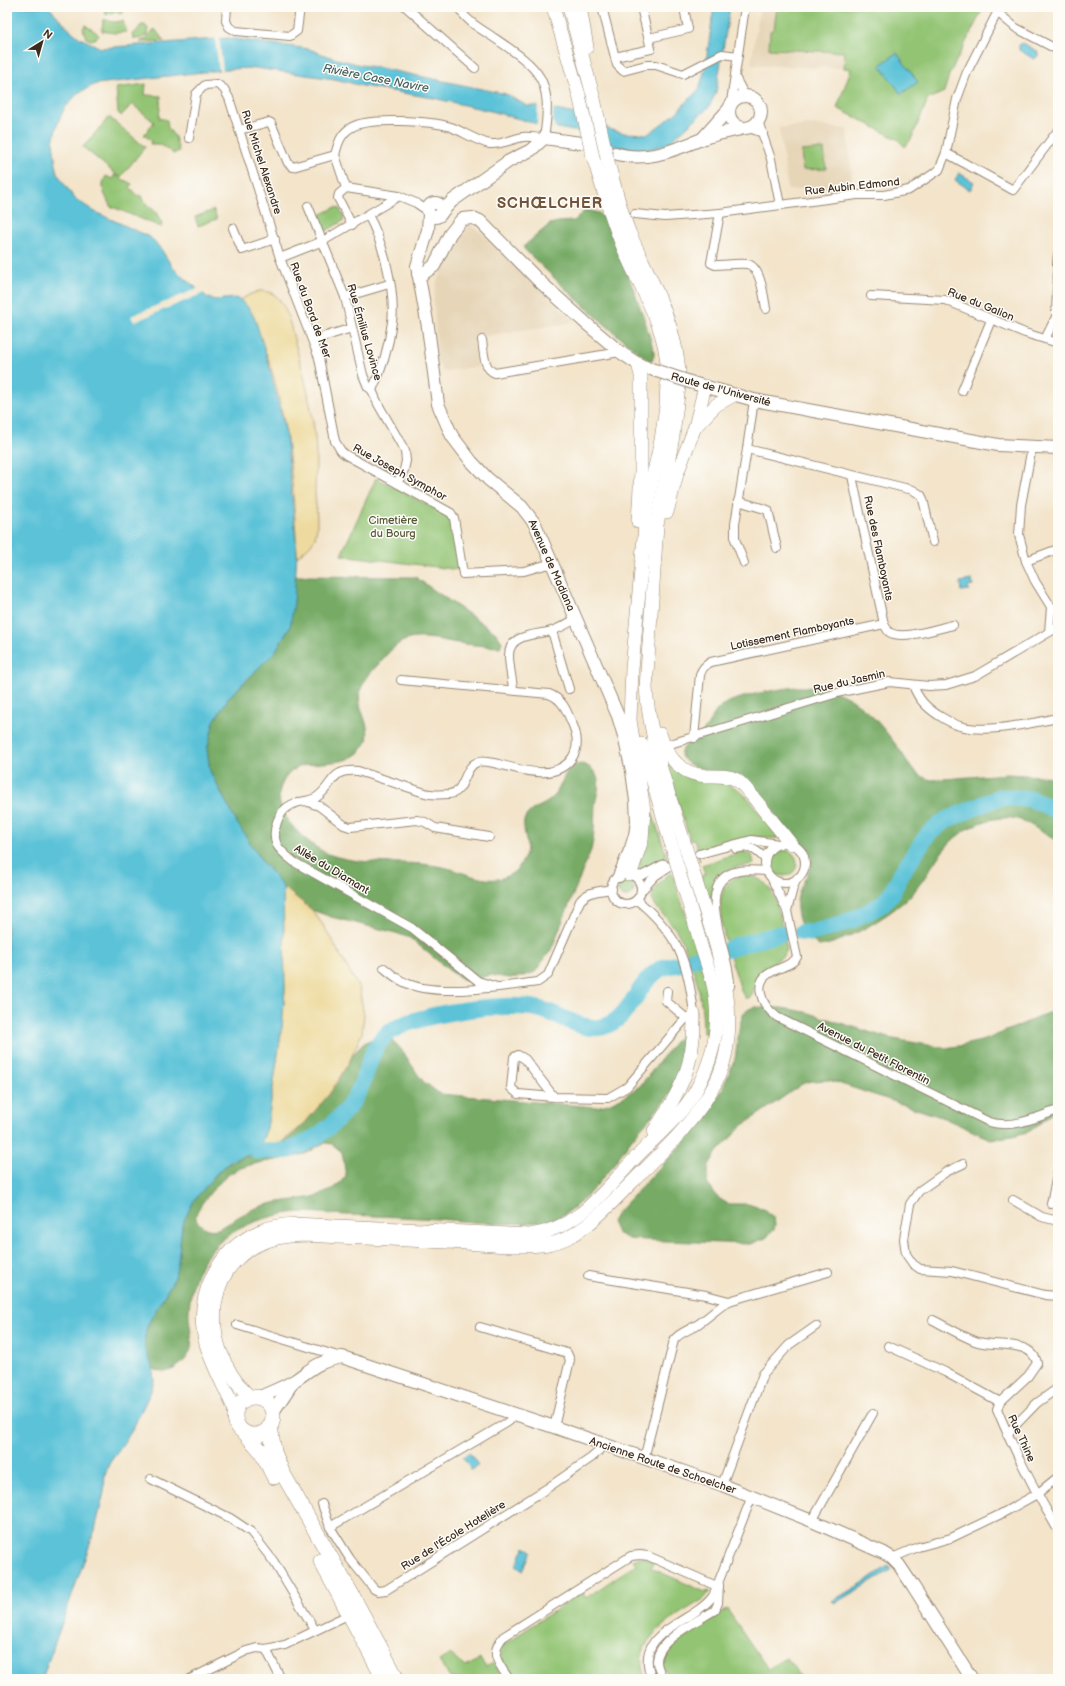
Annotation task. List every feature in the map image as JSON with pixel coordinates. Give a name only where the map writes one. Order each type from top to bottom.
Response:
[{"type":"highway","points":[[384,1679],[261,1452],[236,1424],[235,1411],[240,1402],[255,1397],[269,1403],[272,1420],[274,1452],[282,1472],[352,1595],[397,1679]]},
{"type":"highway","points":[[245,1433],[256,1435],[262,1434],[272,1420]]},
{"type":"main road","points":[[553,7],[588,95],[611,156],[618,198],[630,232],[664,305],[678,354],[673,369],[654,315],[624,252],[592,153],[588,95],[588,51],[580,7]]},
{"type":"main road","points":[[563,7],[571,41],[588,95]]},
{"type":"main road","points":[[569,7],[588,95]]},
{"type":"main road","points":[[611,156],[635,157],[671,152],[703,138],[751,126],[761,111],[758,102],[745,96],[735,99],[703,138]]},
{"type":"main road","points":[[730,106],[730,120],[734,124],[751,126]]},
{"type":"main road","points":[[435,211],[452,201],[509,161],[531,150],[544,138],[581,143]]},
{"type":"main road","name":"Avenue de Madiana","points":[[435,211],[417,266],[428,327],[438,404],[452,436],[471,461],[488,479],[522,507],[535,524],[618,716],[632,771],[636,801],[635,835],[627,876]]},
{"type":"main road","name":"Route de l'Université","points":[[418,274],[424,273],[434,266],[450,234],[462,219],[473,218],[480,221],[537,279],[620,352],[638,364],[699,385],[754,400],[998,445],[1058,448]]},
{"type":"main road","points":[[638,364],[641,375],[641,470],[636,548],[638,603]]},
{"type":"main road","points":[[627,876],[632,870],[642,840],[644,823],[642,796],[630,720],[632,669],[646,515],[666,406],[673,384],[674,436],[656,525],[646,688],[648,715],[678,845]]},
{"type":"main road","points":[[654,562],[677,474],[695,427],[699,385]]},
{"type":"main road","points":[[695,427],[716,405],[734,395]]},
{"type":"main road","points":[[650,609],[655,706],[660,735],[670,757],[688,772],[702,776],[726,776],[740,783],[785,844]]},
{"type":"main road","points":[[342,1357],[318,1364],[294,1381],[255,1397],[239,1386],[223,1361],[217,1342],[214,1322],[216,1294],[227,1271],[247,1251],[257,1245],[277,1238],[292,1236],[528,1246],[555,1243],[565,1239],[596,1218],[667,1147],[700,1107],[715,1084],[723,1064],[726,1051],[728,1001],[712,941],[644,752],[636,717],[632,669]]},
{"type":"main road","points":[[235,1411],[209,1354],[203,1315],[207,1287],[213,1273],[224,1258],[239,1243],[264,1230],[293,1224],[530,1235],[545,1233],[569,1223],[578,1217],[599,1197],[680,1112],[695,1092],[706,1068],[714,1044],[717,1019],[715,992],[719,967]]},
{"type":"main road","points":[[637,1156],[677,1095],[686,1076],[694,1045],[690,1016]]},
{"type":"main road","name":"Ancienne Route de Schoelcher","points":[[342,1357],[554,1427],[722,1485],[812,1521],[892,1558],[913,1586],[972,1679]]},
{"type":"main road","points":[[272,1420],[294,1381]]},
{"type":"street","points":[[227,7],[226,21],[229,27],[236,31],[290,36],[297,31],[300,7]]},
{"type":"street","points":[[406,7],[475,68]]},
{"type":"street","points":[[346,188],[335,155],[340,137],[348,129],[362,123],[409,121],[433,123],[451,128],[484,142],[495,144],[524,137],[544,138],[547,100],[544,83],[528,63],[470,22],[458,7]]},
{"type":"street","points":[[602,7],[617,65],[623,71],[646,65],[656,65],[683,74],[722,54],[738,56]]},
{"type":"street","points":[[615,57],[651,49],[641,7]]},
{"type":"street","points":[[649,38],[688,29],[684,7]]},
{"type":"street","points":[[730,106],[745,7]]},
{"type":"street","points":[[998,10],[1016,28],[1058,50]]},
{"type":"street","name":"Rue Aubin Edmond","points":[[635,214],[665,217],[720,212],[857,195],[884,195],[909,190],[939,170],[946,153],[957,100],[967,72],[998,10]]},
{"type":"street","points":[[735,77],[745,96]]},
{"type":"street","name":"Rue Michel Alexandre","points":[[189,138],[196,94],[202,88],[211,83],[217,84],[227,92],[280,258]]},
{"type":"street","points":[[239,130],[269,122],[271,123],[288,163],[292,167],[335,155]]},
{"type":"street","points":[[751,126],[763,133],[771,159],[780,205]]},
{"type":"street","points":[[946,153],[1013,190],[1056,133],[1058,135]]},
{"type":"street","points":[[352,225],[338,198],[339,194],[346,188],[399,196],[435,211]]},
{"type":"street","points":[[280,258],[323,241],[399,196]]},
{"type":"street","name":"Rue Émilius Lovince","points":[[308,206],[344,297],[363,375],[368,387],[372,390],[404,451],[406,461],[404,470],[397,483]]},
{"type":"street","points":[[720,212],[711,263],[715,265],[749,264],[754,267],[758,273],[766,309]]},
{"type":"street","points":[[368,215],[381,245],[390,284],[392,323],[377,381],[372,390]]},
{"type":"street","points":[[233,228],[242,250],[275,239]]},
{"type":"street","points":[[1045,339],[1056,316],[1058,286],[1056,263],[1058,254]]},
{"type":"street","name":"Rue du Bord de Mer","points":[[280,258],[319,358],[335,441]]},
{"type":"street","points":[[344,297],[390,284]]},
{"type":"street","name":"Rue du Galion","points":[[871,296],[945,300],[1024,333],[1058,343]]},
{"type":"street","points":[[962,391],[991,320]]},
{"type":"street","points":[[313,340],[352,328]]},
{"type":"street","points":[[482,340],[487,367],[490,371],[495,373],[620,352]]},
{"type":"street","points":[[744,563],[735,539],[735,524],[754,400]]},
{"type":"street","name":"Rue Joseph Symphor","points":[[335,441],[346,455],[451,513],[454,518],[463,574],[524,571],[552,563]]},
{"type":"street","points":[[1032,447],[1021,504],[1019,536],[1026,561],[1035,581],[1051,607],[1058,611]]},
{"type":"street","name":"Rue des Flamboyants","points":[[747,449],[852,476],[903,486],[921,494],[933,542]]},
{"type":"street","name":"Rue des Flamboyants","points":[[852,476],[884,624]]},
{"type":"street","points":[[738,500],[768,510],[777,548]]},
{"type":"street","points":[[1026,561],[1058,549]]},
{"type":"street","points":[[1049,632],[1051,607]]},
{"type":"street","points":[[513,689],[509,655],[514,643],[524,636],[552,631],[576,619]]},
{"type":"street","points":[[884,624],[889,631],[894,634],[907,636],[953,625]]},
{"type":"street","name":"Lotissement Flamboyants","points":[[694,738],[700,675],[706,664],[884,624]]},
{"type":"street","name":"Rue du Jasmin","points":[[670,744],[694,738],[841,692],[889,682],[901,682],[913,685],[946,685],[975,676],[1058,627]]},
{"type":"street","points":[[552,631],[569,688]]},
{"type":"street","name":"Allée du Diamant","points":[[401,680],[513,689],[549,694],[561,701],[572,723],[578,745],[570,760],[562,767],[552,772],[544,773],[484,761],[476,762],[470,768],[461,786],[451,794],[430,794],[358,771],[348,770],[338,774],[332,779],[324,791],[308,802],[293,803],[282,812],[276,824],[276,844],[282,852],[294,862],[412,928],[478,981],[497,987]]},
{"type":"street","points":[[913,685],[920,700],[932,711],[952,724],[962,727],[990,728],[1023,725],[1058,718]]},
{"type":"street","points":[[308,802],[318,806],[344,825],[350,827],[417,820],[425,822],[435,828],[489,837]]},
{"type":"street","points":[[765,859],[756,850],[748,847],[741,847],[700,856],[752,840],[785,844],[800,850],[804,859],[803,870],[797,878],[786,911]]},
{"type":"street","points":[[785,844],[769,850],[765,859],[766,871],[772,879],[786,911]]},
{"type":"street","points":[[669,864],[641,891],[637,900],[629,904],[620,902],[614,897],[612,888],[615,879],[627,876],[643,875],[669,864]]},
{"type":"street","points":[[712,941],[715,895],[718,886],[724,878],[740,870],[766,871]]},
{"type":"street","points":[[627,876],[640,882],[641,891]]},
{"type":"street","points":[[772,879],[785,883],[797,878]]},
{"type":"street","points":[[384,968],[404,982],[434,989],[469,990],[538,982],[548,975],[583,896],[591,892],[612,888]]},
{"type":"street","points":[[554,1097],[525,1059],[518,1055],[514,1057],[511,1088],[518,1094],[554,1097],[604,1098],[619,1093],[641,1073],[690,1016],[689,976],[682,954],[666,928],[637,900]]},
{"type":"street","name":"Avenue du Petit Florentin","points":[[786,911],[794,940],[797,959],[768,974],[760,987],[763,1002],[770,1012],[777,1017],[982,1119],[997,1124],[1016,1124],[1058,1110]]},
{"type":"street","points":[[667,991],[666,1001],[690,1016]]},
{"type":"street","points":[[962,1164],[946,1172],[919,1191],[910,1204],[904,1239],[906,1254],[913,1264],[920,1269],[952,1271],[1046,1295],[1058,1296]]},
{"type":"street","points":[[1051,1204],[1058,1170]]},
{"type":"street","points":[[1013,1200],[1042,1216],[1058,1221]]},
{"type":"street","points":[[644,1459],[674,1340],[679,1334],[694,1327],[729,1301],[828,1272]]},
{"type":"street","points":[[588,1276],[706,1295],[729,1301]]},
{"type":"street","points":[[888,1346],[945,1372],[1000,1402],[1028,1376],[1037,1363],[1034,1355],[1026,1349],[1016,1346],[976,1341],[933,1320]]},
{"type":"street","points":[[237,1325],[342,1357]]},
{"type":"street","points":[[480,1326],[567,1353],[570,1360],[554,1427]]},
{"type":"street","points":[[722,1485],[763,1374],[789,1345],[816,1326]]},
{"type":"street","points":[[1007,1434],[1037,1403],[1058,1388]]},
{"type":"street","name":"Rue Thine","points":[[1000,1402],[997,1409],[1007,1434],[1037,1494],[1058,1530]]},
{"type":"street","points":[[812,1521],[873,1413]]},
{"type":"street","points":[[330,1527],[508,1422],[516,1415]]},
{"type":"street","name":"Rue de l'École Hotelière","points":[[322,1504],[330,1527],[350,1559],[374,1589],[378,1591],[386,1590],[546,1489],[592,1458],[598,1452],[602,1444]]},
{"type":"street","points":[[892,1558],[918,1547],[950,1538],[999,1515],[1037,1494],[1058,1477]]},
{"type":"street","points":[[151,1479],[230,1518],[251,1532],[274,1562],[315,1630]]},
{"type":"street","points":[[664,1679],[659,1672],[657,1662],[663,1645],[672,1637],[714,1610],[718,1603],[718,1587],[720,1578],[752,1496]]},
{"type":"street","points":[[509,1679],[497,1661],[495,1652],[496,1644],[503,1637],[631,1556],[648,1556],[718,1587]]},
{"type":"street","points":[[652,1679],[647,1664],[647,1656],[657,1638],[662,1632],[702,1608],[713,1596],[718,1587]]},
{"type":"street","points":[[190,1679],[246,1651],[257,1648],[266,1649],[285,1644],[350,1614]]},
{"type":"street","points":[[266,1649],[281,1679]]},
{"type":"shaded area","points":[[760,7],[893,7],[861,69],[751,65]]},
{"type":"shaded area","points":[[813,125],[847,129],[853,186],[788,190],[779,128]]},
{"type":"shaded area","points":[[468,224],[482,233],[575,322],[478,337],[474,342],[477,367],[443,371],[437,360],[434,298],[437,282],[462,227]]},
{"type":"green space","points":[[104,7],[131,7],[122,10],[123,13],[119,14],[117,11],[106,15]]},
{"type":"green space","points":[[777,7],[984,7],[949,75],[944,92],[928,99],[912,138],[905,147],[897,139],[837,108],[851,69],[844,68],[845,52],[769,49],[770,31],[774,29]]},
{"type":"green space","points":[[103,19],[113,22],[123,21],[127,32],[114,33],[102,31]]},
{"type":"green space","points":[[85,25],[96,32],[99,36],[91,40],[86,38],[83,29]]},
{"type":"green space","points":[[141,25],[145,25],[148,28],[147,35],[140,39],[133,38],[132,34],[136,32]]},
{"type":"green space","points":[[155,29],[164,41],[140,42],[146,39]]},
{"type":"green space","points":[[146,84],[145,95],[161,96],[159,118],[167,120],[168,128],[175,137],[179,151],[173,154],[169,149],[167,150],[160,144],[150,144],[152,141],[144,135],[154,122],[132,104],[121,116],[118,113],[116,88]]},
{"type":"green space","points":[[109,117],[145,147],[120,178],[132,184],[130,187],[138,196],[141,195],[143,201],[155,211],[162,223],[161,227],[110,206],[103,188],[104,180],[106,176],[113,179],[114,175],[119,177],[83,147]]},
{"type":"green space","points":[[824,149],[826,169],[803,170],[801,151]]},
{"type":"green space","points":[[336,207],[339,208],[344,217],[343,221],[326,231],[323,230],[318,217]]},
{"type":"green space","points":[[214,210],[217,219],[198,226],[195,217]]},
{"type":"green space","points":[[585,210],[599,213],[612,232],[619,255],[647,327],[654,352],[652,360],[648,360],[616,334],[574,297],[524,249],[524,246],[550,224],[574,221]]},
{"type":"green space","name":"Cimetière du Bourg","points":[[376,478],[451,517],[460,570],[341,555]]},
{"type":"green space","points":[[295,576],[415,577],[496,633],[502,642],[500,647],[497,647],[464,644],[427,638],[412,638],[393,648],[372,672],[363,684],[359,699],[368,732],[368,737],[363,748],[354,756],[343,760],[297,768],[288,775],[281,786],[279,794],[280,803],[286,818],[300,834],[325,853],[345,859],[421,864],[451,869],[479,878],[500,878],[515,871],[524,859],[527,846],[524,821],[528,814],[553,798],[566,773],[572,766],[583,764],[595,773],[599,786],[595,805],[594,833],[591,850],[551,950],[535,972],[524,976],[510,978],[489,975],[472,981],[464,980],[450,971],[410,938],[396,933],[331,917],[312,910],[283,887],[262,861],[237,824],[210,771],[207,750],[214,721],[230,696],[250,678],[290,627],[294,602]]},
{"type":"green space","points":[[797,687],[813,687],[834,691],[855,702],[873,717],[896,745],[911,767],[925,778],[932,780],[1006,774],[1058,777],[1058,841],[1018,819],[994,819],[976,824],[947,846],[913,893],[895,909],[869,926],[842,940],[819,946],[812,941],[802,927],[797,912],[798,895],[811,862],[811,857],[807,850],[789,834],[771,808],[759,796],[722,776],[691,765],[681,756],[681,751],[683,748],[705,729],[720,707],[746,696]]},
{"type":"green space","points":[[665,761],[684,775],[724,783],[738,789],[749,799],[778,838],[751,837],[698,851],[694,839],[690,840]]},
{"type":"green space","points":[[647,797],[668,860],[641,870],[639,868]]},
{"type":"green space","points":[[784,850],[793,854],[797,863],[793,872],[784,876],[775,872],[771,863],[775,854]]},
{"type":"green space","points":[[741,852],[752,855],[754,863],[729,869],[724,873],[716,882],[712,893],[710,906],[701,876],[705,874],[702,865]]},
{"type":"green space","points":[[672,872],[704,974],[710,1015],[708,1034],[703,1033],[703,1020],[699,993],[688,954],[676,930],[656,907],[652,899],[654,891],[659,884]]},
{"type":"green space","points":[[747,875],[763,882],[772,893],[778,908],[787,950],[782,957],[760,972],[751,995],[749,998],[745,998],[741,991],[726,944],[720,907],[723,891],[731,880]]},
{"type":"green space","points":[[626,881],[633,886],[634,889],[629,896],[626,897],[619,892],[618,889],[623,882]]},
{"type":"green space","points":[[754,1007],[781,1008],[806,1012],[888,1038],[945,1048],[985,1040],[1058,1009],[1058,1109],[1030,1131],[1013,1136],[990,1139],[944,1118],[829,1080],[812,1081],[802,1084],[742,1126],[717,1152],[709,1165],[707,1183],[717,1197],[728,1204],[748,1204],[766,1210],[773,1217],[775,1224],[774,1230],[766,1238],[750,1244],[629,1239],[617,1233],[612,1222],[617,1213],[698,1127],[721,1092],[735,1059],[740,1024],[744,1013]]},
{"type":"green space","points":[[690,1023],[683,1068],[674,1088],[661,1106],[631,1140],[600,1181],[582,1200],[563,1215],[544,1221],[492,1223],[307,1212],[283,1214],[246,1225],[217,1244],[206,1257],[198,1272],[192,1290],[189,1310],[191,1348],[186,1359],[181,1364],[169,1371],[157,1371],[152,1367],[147,1356],[145,1335],[152,1315],[173,1279],[178,1261],[184,1221],[196,1197],[220,1171],[233,1161],[283,1142],[298,1130],[327,1096],[354,1054],[366,1042],[375,1038],[382,1038],[393,1042],[403,1051],[424,1082],[440,1094],[596,1107],[608,1104],[623,1097],[640,1086]],"holes":[[[323,1144],[332,1144],[342,1152],[346,1176],[328,1192],[317,1196],[274,1203],[256,1208],[218,1229],[207,1229],[197,1220],[196,1215],[201,1205],[216,1186],[231,1173],[249,1165],[298,1156]]]},
{"type":"green space","points":[[640,1557],[654,1561],[651,1568],[705,1592],[710,1591],[705,1598],[669,1621],[658,1630],[649,1641],[643,1652],[642,1665],[646,1679],[515,1679],[506,1667],[502,1658],[501,1649],[503,1645],[582,1592],[586,1598],[636,1564],[633,1560]]},
{"type":"green space","points":[[714,1600],[714,1604],[711,1608],[664,1639],[656,1653],[654,1663],[659,1679],[655,1679],[651,1670],[652,1657],[662,1638],[681,1623],[710,1605]]},
{"type":"green space","points":[[727,1609],[768,1669],[787,1657],[801,1679],[670,1679],[663,1666],[666,1653],[671,1646]]},
{"type":"green space","points":[[450,1654],[466,1667],[480,1659],[486,1667],[493,1663],[504,1679],[451,1679],[439,1661]]},
{"type":"sand","points":[[259,291],[269,292],[276,296],[287,313],[306,384],[314,426],[317,527],[312,543],[297,557],[292,481],[286,431],[281,407],[268,358],[240,300]]},
{"type":"sand","points":[[283,887],[312,910],[323,925],[359,988],[364,1015],[362,1033],[349,1062],[330,1093],[303,1125],[279,1144],[258,1151],[267,1128],[282,1027],[285,989]]},
{"type":"water","name":"Rivière Case Navire","points":[[7,7],[49,7],[69,29],[80,38],[101,48],[228,38],[309,49],[333,58],[361,65],[506,94],[527,106],[537,106],[575,114],[609,129],[624,133],[648,134],[675,114],[699,89],[705,69],[714,7],[730,7],[716,92],[709,107],[671,141],[662,146],[646,150],[613,146],[579,132],[537,124],[491,111],[433,98],[363,86],[335,79],[255,68],[231,69],[96,84],[78,93],[64,109],[57,125],[53,142],[57,173],[74,198],[95,212],[150,237],[161,249],[173,268],[208,298],[216,300],[234,298],[239,299],[249,308],[255,319],[267,357],[286,434],[297,552],[294,602],[290,627],[275,652],[230,696],[214,721],[207,750],[210,771],[237,823],[262,861],[283,887],[285,989],[282,1027],[267,1128],[258,1151],[252,1155],[240,1157],[231,1161],[216,1174],[193,1202],[182,1225],[175,1277],[148,1324],[145,1336],[145,1349],[152,1366],[154,1380],[151,1391],[131,1432],[109,1464],[105,1475],[104,1492],[95,1530],[42,1679],[7,1679]]},
{"type":"water","points":[[1023,43],[1038,52],[1038,56],[1034,59],[1019,50],[1019,45]]},
{"type":"water","points":[[897,53],[918,82],[901,94],[880,65]]},
{"type":"water","points":[[959,173],[974,182],[970,190],[955,180]]},
{"type":"water","points":[[972,580],[973,586],[968,587],[969,590],[961,591],[960,582]]},
{"type":"water","points":[[469,1452],[478,1465],[472,1470],[463,1457]]},
{"type":"water","points":[[525,1547],[532,1551],[523,1571],[516,1566]]},
{"type":"water","points":[[888,1566],[891,1570],[835,1603],[832,1601],[866,1581]]},
{"type":"pier","points":[[219,37],[223,71],[219,71],[215,38]]},
{"type":"pier","points":[[538,104],[553,107],[553,122],[555,128],[537,125]]},
{"type":"pier","points":[[199,288],[204,293],[134,322],[131,316]]},
{"type":"waterway","points":[[802,932],[810,933],[833,927],[852,920],[881,905],[892,893],[902,872],[928,834],[946,820],[1000,797],[1031,799],[1058,811]]},
{"type":"waterway","points":[[729,949],[783,933]]},
{"type":"waterway","points":[[690,960],[697,958]]},
{"type":"waterway","points":[[258,1151],[288,1150],[309,1141],[330,1126],[340,1117],[355,1098],[371,1057],[384,1036],[404,1025],[421,1019],[464,1010],[525,1007],[546,1011],[579,1025],[595,1028],[602,1027],[612,1023],[620,1017],[653,974],[662,968],[679,964]]},
{"type":"tunnel","points":[[686,862],[700,859]]},
{"type":"district","name":"SCHŒLCHER","points":[[550,203]]}]
